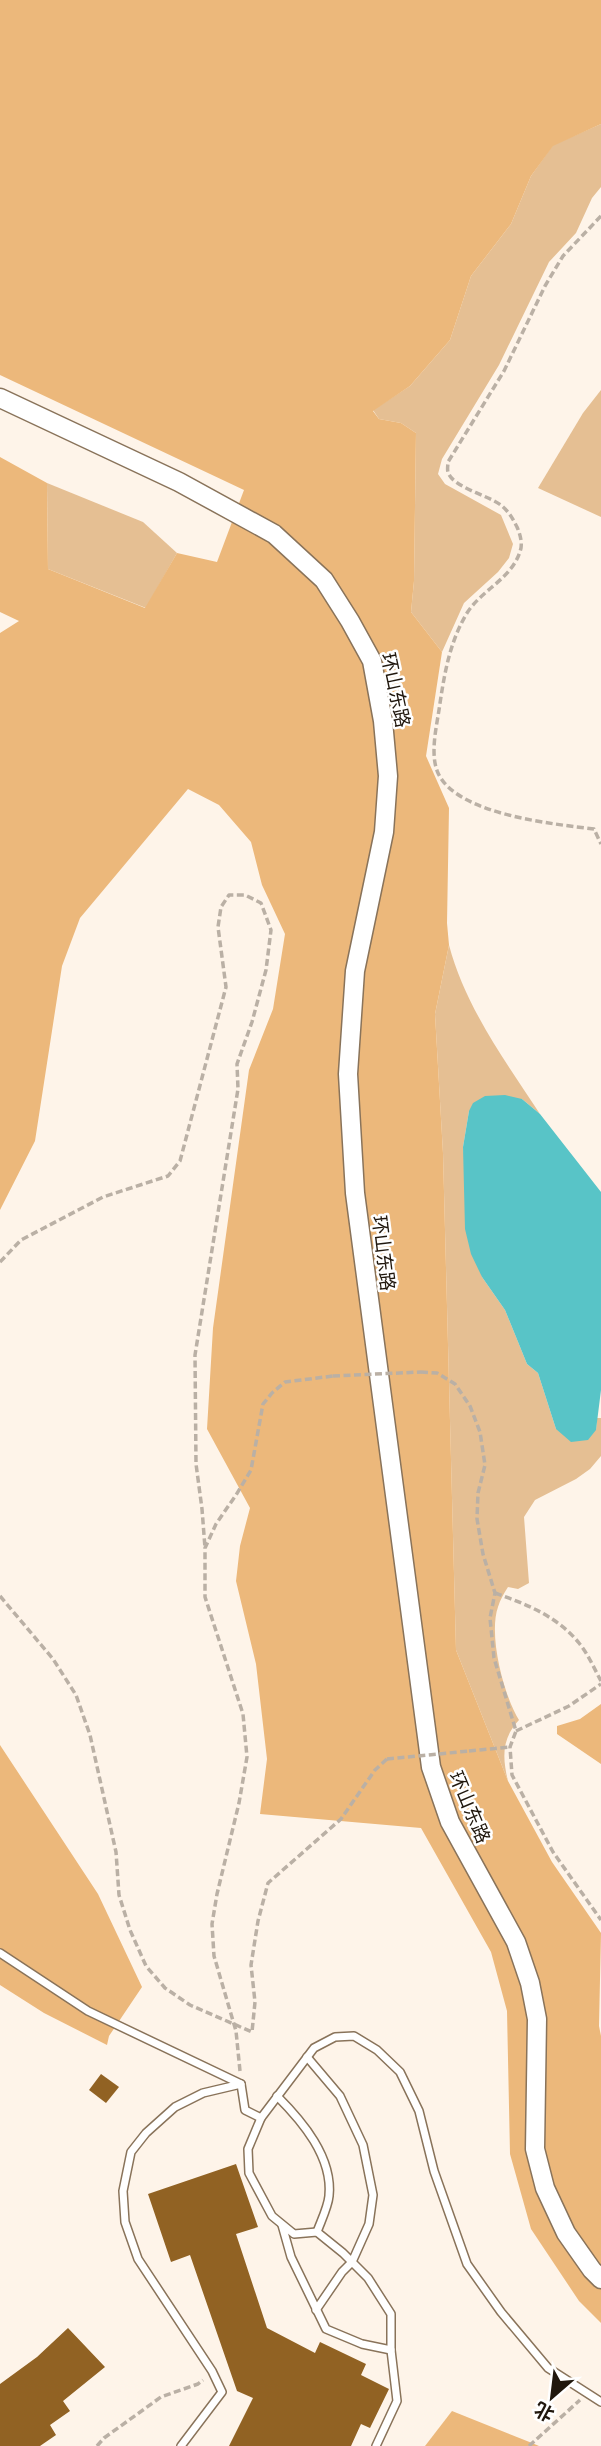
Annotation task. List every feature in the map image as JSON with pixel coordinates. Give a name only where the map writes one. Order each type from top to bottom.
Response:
[{"type":"street","name":"环山东路","points":[[0,398],[179,482],[274,534],[324,580],[372,661],[383,721],[388,776],[384,832],[355,971],[348,1074],[355,1193],[429,1754],[450,1822],[516,1942],[530,1983],[537,2019],[534,2149],[545,2188],[566,2233],[601,2279]]},
{"type":"lane","points":[[0,1952],[88,2011],[241,2084]]},
{"type":"lane","points":[[376,2446],[397,2401],[390,2350],[391,2314],[368,2278],[317,2232],[294,2234],[272,2216],[249,2173],[248,2149],[261,2118],[314,2048],[335,2037],[354,2036],[377,2050],[400,2072],[419,2111],[434,2171],[467,2264],[501,2312],[548,2368],[601,2402]]},
{"type":"lane","points":[[307,2057],[340,2096],[363,2145],[373,2195],[369,2224],[352,2262],[316,2310]]},
{"type":"lane","points":[[241,2084],[245,2110],[261,2118]]},
{"type":"lane","points":[[181,2446],[222,2392],[212,2371],[138,2259],[125,2222],[123,2191],[131,2152],[146,2133],[175,2107],[203,2093],[241,2084]]},
{"type":"lane","points":[[277,2096],[297,2116],[314,2141],[327,2171],[329,2196],[317,2232]]},
{"type":"lane","points":[[282,2224],[291,2257],[326,2329],[362,2344],[390,2350]]},
{"type":"path","points":[[601,216],[563,256],[545,286],[504,371],[448,462],[448,472],[455,481],[501,505],[513,518],[521,535],[521,548],[502,579],[469,610],[456,634],[445,671],[435,757],[438,774],[452,791],[475,805],[551,824],[594,829],[600,832],[601,844]]},
{"type":"path","points":[[0,1262],[21,1240],[103,1197],[168,1176],[180,1161],[226,987],[218,927],[221,907],[229,895],[245,895],[261,903],[271,930],[266,971],[237,1063],[238,1089],[195,1355],[196,1464],[205,1548],[205,1597],[243,1714],[247,1757],[212,1924],[214,1956],[233,2024],[241,2084]]},
{"type":"path","points":[[205,1548],[216,1524],[251,1469],[263,1405],[285,1382],[333,1376],[421,1372],[437,1373],[455,1384],[470,1406],[480,1432],[485,1465],[478,1493],[477,1519],[482,1554],[495,1594],[490,1618],[494,1658],[516,1731],[510,1747],[512,1775],[553,1852],[601,1920]]},
{"type":"path","points":[[495,1594],[527,1605],[559,1623],[580,1644],[601,1683],[569,1706],[516,1731]]},
{"type":"path","points":[[0,1596],[53,1659],[76,1695],[89,1735],[116,1852],[120,1895],[130,1930],[146,1966],[166,1988],[182,1999],[214,2017],[252,2032],[255,2002],[251,1965],[268,1883],[341,1819],[375,1770],[387,1759],[510,1747]]},
{"type":"path","points":[[97,2446],[104,2438],[162,2397],[198,2384],[212,2371]]},
{"type":"path","points":[[529,2446],[587,2394]]},
{"type":"shaded area","points":[[0,0],[601,0],[601,124],[553,146],[531,176],[511,224],[471,276],[450,340],[410,386],[373,411],[379,419],[401,423],[416,433],[414,581],[411,612],[442,652],[426,756],[449,808],[449,945],[435,1014],[443,1153],[456,1650],[508,1781],[552,1862],[601,1933],[601,2323],[579,2301],[531,2229],[510,2154],[507,2011],[491,1952],[421,1828],[260,1814],[267,1759],[256,1664],[236,1581],[240,1546],[250,1508],[207,1429],[213,1328],[249,1070],[273,1009],[285,934],[262,885],[251,842],[219,805],[188,789],[80,918],[62,966],[35,1141],[0,1210],[0,633],[19,621],[0,612],[0,457],[47,483],[48,569],[145,608],[177,553],[217,562],[244,490],[0,375]]},
{"type":"shaded area","points":[[601,124],[601,187],[592,198],[576,233],[549,262],[499,365],[442,459],[438,474],[445,484],[501,515],[513,544],[509,558],[498,572],[464,603],[442,652],[411,612],[414,581],[416,433],[401,423],[379,419],[373,410],[410,386],[450,340],[471,276],[511,224],[531,176],[553,145]]},
{"type":"shaded area","points":[[601,390],[601,517],[538,488],[583,413]]},
{"type":"shaded area","points":[[47,483],[143,522],[177,553],[146,608],[48,569]]},
{"type":"shaded area","points":[[449,945],[465,990],[476,1011],[540,1114],[522,1099],[469,1111],[463,1147],[482,1277],[505,1310],[527,1364],[538,1373],[556,1429],[596,1430],[597,1418],[601,1418],[601,1456],[590,1469],[576,1479],[535,1500],[524,1517],[529,1583],[518,1589],[508,1587],[498,1607],[495,1619],[496,1649],[503,1681],[519,1720],[506,1741],[505,1764],[508,1781],[456,1650],[443,1153],[435,1014]]},
{"type":"shaded area","points":[[601,1704],[601,1764],[557,1734],[557,1726],[580,1719]]},
{"type":"shaded area","points":[[0,1745],[98,1894],[142,1987],[109,2036],[107,2045],[44,2013],[0,1985]]},
{"type":"shaded area","points":[[452,2411],[532,2443],[539,2446],[425,2446]]},
{"type":"water","points":[[505,1095],[522,1099],[540,1114],[601,1192],[601,1390],[596,1430],[588,1440],[571,1442],[556,1429],[538,1373],[527,1364],[505,1310],[482,1277],[471,1254],[465,1229],[463,1147],[469,1111],[473,1103],[485,1096]]},
{"type":"building","points":[[101,2074],[119,2087],[106,2103],[89,2090]]},
{"type":"building","points":[[236,2164],[258,2227],[236,2234],[267,2328],[315,2353],[320,2342],[366,2364],[361,2375],[389,2389],[370,2428],[361,2424],[351,2446],[229,2446],[253,2398],[237,2391],[190,2255],[171,2262],[148,2194]]},
{"type":"building","points":[[68,2328],[105,2367],[63,2401],[70,2411],[50,2425],[56,2435],[40,2446],[0,2446],[0,2384],[37,2357]]}]
